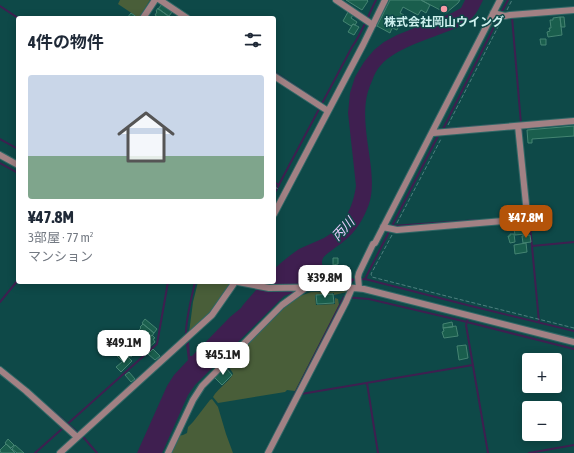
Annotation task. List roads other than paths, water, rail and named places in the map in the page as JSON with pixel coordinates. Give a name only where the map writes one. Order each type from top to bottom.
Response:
[{"type":"street","points":[[144,16],[155,0]]},
{"type":"street","points":[[160,0],[184,16]]},
{"type":"street","points":[[336,0],[369,22]]},
{"type":"street","points":[[276,210],[369,22],[385,0]]},
{"type":"street","points":[[268,453],[352,288],[359,282],[359,273],[373,244],[376,243],[391,228],[435,132],[504,14],[500,0]]},
{"type":"street","points":[[504,14],[574,10]]},
{"type":"street","points":[[276,77],[326,110]]},
{"type":"street","points":[[435,132],[574,121]]},
{"type":"street","points":[[391,228],[503,221],[504,216],[527,214],[520,126]]},
{"type":"street","points":[[0,155],[16,164]]},
{"type":"street","points":[[359,282],[574,342]]},
{"type":"street","points":[[60,453],[212,315],[234,284]]},
{"type":"street","points":[[249,284],[269,288],[352,288]]},
{"type":"street","points":[[168,453],[193,400],[202,386],[282,305],[303,288]]},
{"type":"street","points":[[0,370],[64,426],[79,435]]},
{"type":"water","name":"丙川","points":[[465,0],[483,0],[472,18],[463,25],[402,50],[387,59],[376,72],[368,91],[365,113],[372,177],[372,190],[369,204],[356,229],[324,256],[322,261],[324,268],[335,270],[336,272],[350,273],[349,279],[353,278],[352,283],[302,281],[298,291],[284,296],[195,385],[188,395],[162,453],[137,453],[167,386],[174,375],[188,360],[186,344],[189,342],[190,356],[192,356],[230,317],[241,308],[261,284],[276,284],[276,267],[299,249],[324,238],[331,233],[346,216],[353,201],[356,186],[348,113],[350,93],[355,77],[364,62],[374,50],[384,42],[461,8]]},
{"type":"waterway","points":[[276,190],[359,36],[376,0]]},
{"type":"waterway","points":[[501,13],[508,0]]},
{"type":"waterway","points":[[0,6],[16,17]]},
{"type":"waterway","points":[[360,13],[368,18]]},
{"type":"waterway","points":[[442,131],[499,17]]},
{"type":"waterway","points":[[512,17],[522,136]]},
{"type":"waterway","points":[[276,73],[315,99]]},
{"type":"waterway","points":[[443,129],[507,124]]},
{"type":"waterway","points":[[365,279],[439,134]]},
{"type":"waterway","points":[[0,139],[16,148]]},
{"type":"waterway","points":[[0,163],[16,172]]},
{"type":"waterway","points":[[529,214],[539,322]]},
{"type":"waterway","points":[[392,226],[479,220]]},
{"type":"waterway","points":[[532,246],[574,242]]},
{"type":"waterway","points":[[352,280],[365,279],[574,331]]},
{"type":"waterway","points":[[0,302],[16,282]]},
{"type":"waterway","points":[[35,453],[157,344],[168,284]]},
{"type":"waterway","points":[[186,336],[188,316],[195,284]]},
{"type":"waterway","points":[[276,431],[344,297],[369,299],[574,349]]},
{"type":"waterway","points":[[468,319],[466,325],[488,453]]},
{"type":"waterway","points":[[301,394],[473,365]]},
{"type":"waterway","points":[[367,383],[378,453]]},
{"type":"waterway","points":[[47,406],[84,438],[97,453]]},
{"type":"waterway","points":[[529,453],[574,445]]},
{"type":"place","name":"株式会社岡山ウイング","points":[[444,9]]}]
